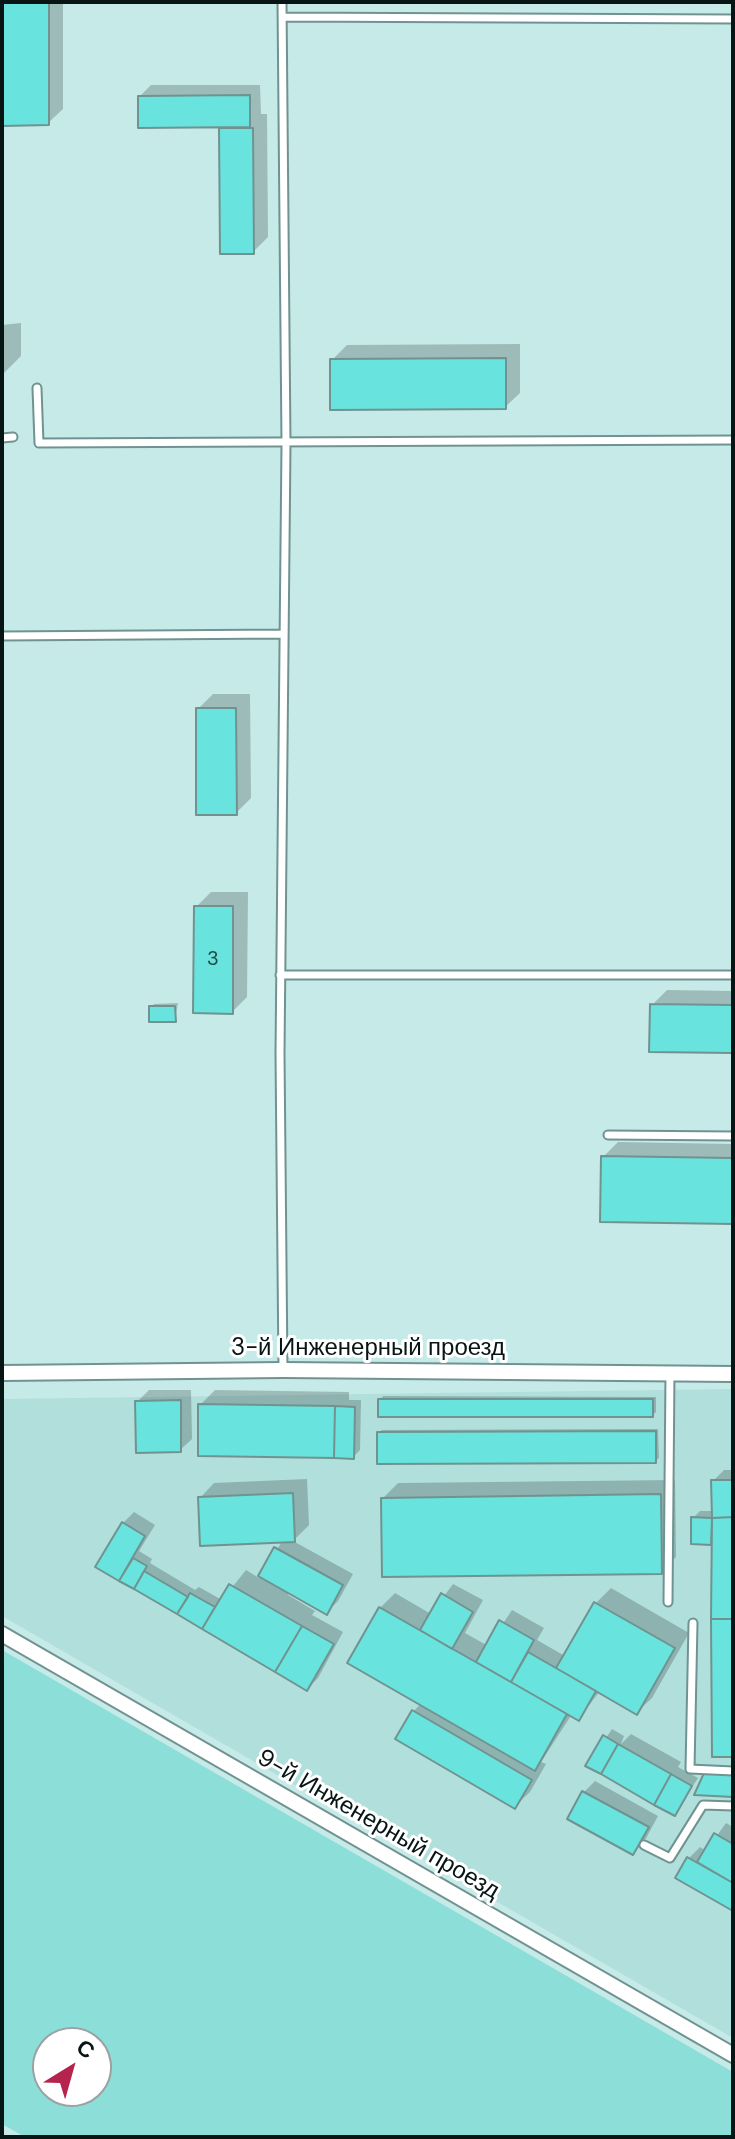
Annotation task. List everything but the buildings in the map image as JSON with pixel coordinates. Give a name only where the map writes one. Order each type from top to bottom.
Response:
[{"type":"street","name":"3-й Инженерный проезд","points":[[2,1373],[283,1370],[733,1374]]},
{"type":"street","name":"9-й Инженерный проезд","points":[[2,1634],[733,2055]]},
{"type":"lane","points":[[282,2],[286,444],[280,975],[283,1370]]},
{"type":"lane","points":[[283,17],[733,19]]},
{"type":"lane","points":[[37,388],[39,443],[733,440]]},
{"type":"lane","points":[[2,438],[13,437]]},
{"type":"lane","points":[[2,636],[284,634]]},
{"type":"lane","points":[[280,975],[733,975]]},
{"type":"lane","points":[[608,1135],[733,1136]]},
{"type":"lane","points":[[668,1602],[670,1373]]},
{"type":"lane","points":[[693,1623],[690,1769],[733,1771]]},
{"type":"lane","points":[[644,1845],[670,1858],[703,1805],[733,1806]]},
{"type":"shaded area","points":[[733,1389],[733,2038],[2,1616],[2,1399]]},
{"type":"shaded area","points":[[2,1650],[733,2072],[733,2137],[25,2137],[2,2124]]}]
